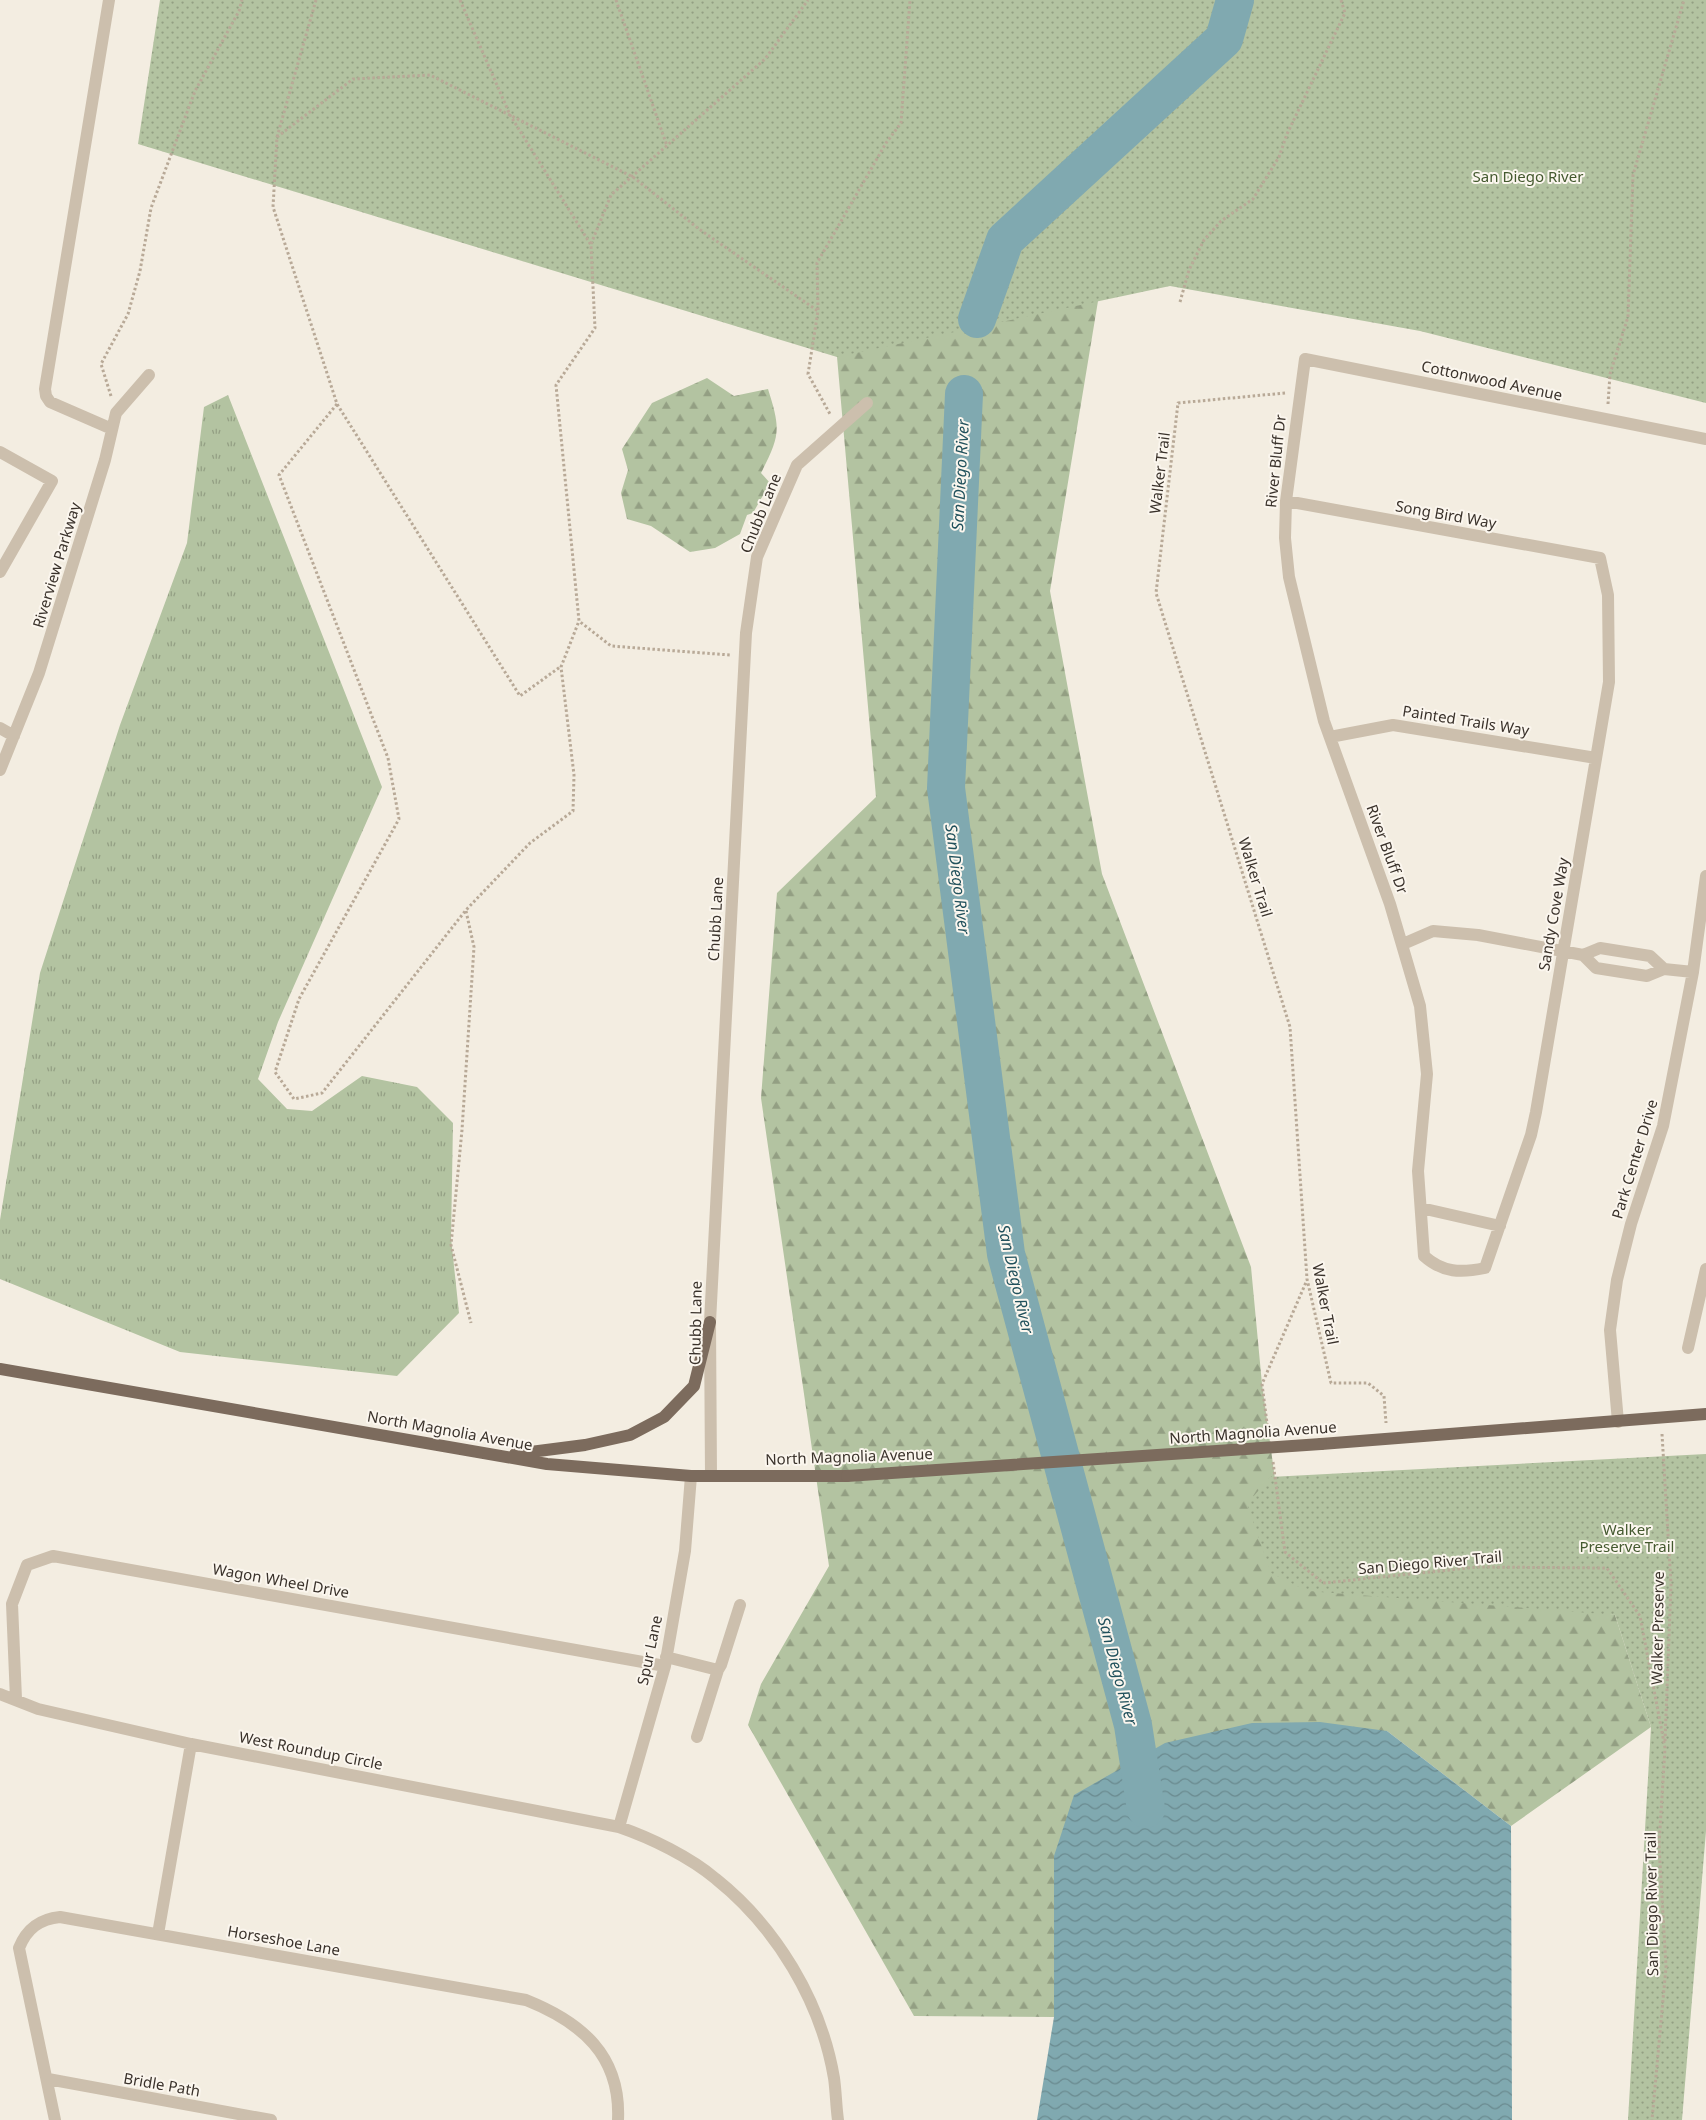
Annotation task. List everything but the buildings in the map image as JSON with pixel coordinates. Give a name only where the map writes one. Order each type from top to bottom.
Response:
[{"type":"main road","points":[[500,1456],[585,1445],[630,1435],[664,1417],[694,1386],[710,1322]]},
{"type":"main road","name":"North Magnolia Avenue","points":[[0,1368],[547,1464],[691,1476],[847,1476],[1321,1444],[1706,1414]]},
{"type":"street","points":[[109,0],[45,389],[46,396],[50,402],[112,430]]},
{"type":"street","name":"Cottonwood Avenue","points":[[1299,391],[1305,358],[1706,439]]},
{"type":"street","name":"Riverview Parkway","points":[[0,770],[40,673],[105,460],[116,413],[149,375]]},
{"type":"street","name":"River Bluff Dr","points":[[1299,391],[1286,501],[1285,538],[1289,577],[1309,663],[1330,737],[1404,944],[1420,1006],[1427,1074],[1418,1171],[1424,1256],[1434,1265],[1448,1270],[1468,1271],[1485,1268]]},
{"type":"street","name":"Chubb Lane","points":[[711,1476],[710,1322],[745,657],[757,557],[797,465],[867,403]]},
{"type":"street","points":[[0,452],[52,481],[0,572]]},
{"type":"street","name":"Song Bird Way","points":[[1286,501],[1600,558]]},
{"type":"street","name":"Sandy Cove Way","points":[[1485,1268],[1532,1134],[1610,682],[1608,595],[1600,558]]},
{"type":"street","name":"Painted Trails Way","points":[[1330,737],[1393,725],[1596,758]]},
{"type":"street","points":[[0,728],[14,736]]},
{"type":"street","name":"Park Center Drive","points":[[1618,1422],[1610,1330],[1616,1288],[1631,1224],[1663,1126],[1693,972],[1706,876]]},
{"type":"street","points":[[1404,944],[1433,931],[1478,935],[1583,955],[1600,948],[1650,956],[1664,969]]},
{"type":"street","points":[[1583,955],[1596,968],[1647,976],[1664,969],[1693,972]]},
{"type":"street","points":[[1421,1208],[1500,1226]]},
{"type":"street","points":[[1688,1348],[1706,1269]]},
{"type":"street","name":"Spur Lane","points":[[619,1827],[665,1662],[685,1551],[691,1476]]},
{"type":"street","name":"Wagon Wheel Drive","points":[[16,1699],[12,1604],[27,1565],[53,1556],[718,1670]]},
{"type":"street","points":[[697,1737],[740,1605]]},
{"type":"street","name":"West Roundup Circle","points":[[0,1694],[38,1709],[191,1744],[619,1827],[651,1838],[716,1878],[763,1924],[788,1960],[820,2024],[834,2078],[838,2120]]},
{"type":"street","points":[[158,1934],[191,1744]]},
{"type":"street","name":"Horseshoe Lane","points":[[55,2120],[48,2079],[21,1964],[19,1948],[24,1936],[46,1919],[60,1918],[526,2000],[554,2011],[585,2033],[609,2065],[618,2102],[618,2120]]},
{"type":"street","name":"Bridle Path","points":[[48,2079],[271,2120]]},
{"type":"path","points":[[116,413],[101,364],[128,314],[140,272],[151,208],[192,100],[242,0]]},
{"type":"path","points":[[316,0],[277,138],[273,207],[337,404],[520,696],[561,667]]},
{"type":"path","points":[[460,0],[510,115],[591,244]]},
{"type":"path","points":[[616,0],[667,146]]},
{"type":"path","points":[[337,404],[279,475],[388,758],[399,819],[299,999],[274,1072],[294,1099],[322,1093],[466,910],[530,843],[573,811],[574,775],[561,667],[579,621],[556,385],[595,328],[591,244],[611,195],[765,59],[808,0]]},
{"type":"path","points":[[838,430],[808,374],[818,311],[817,263],[886,143],[901,123],[910,0]]},
{"type":"path","points":[[1180,302],[1189,270],[1204,240],[1222,221],[1253,199],[1279,157],[1287,134],[1345,13],[1341,0]]},
{"type":"path","points":[[1606,420],[1610,374],[1628,317],[1634,175],[1684,0]]},
{"type":"path","points":[[277,138],[353,79],[430,75],[633,177],[699,229],[818,311]]},
{"type":"path","name":"Walker Trail","points":[[1299,391],[1178,403],[1156,593],[1290,1027],[1307,1279],[1332,1382],[1368,1383],[1384,1396],[1387,1439]]},
{"type":"path","points":[[579,621],[611,646],[745,657]]},
{"type":"path","points":[[466,910],[474,947],[462,1130],[451,1245],[471,1323]]},
{"type":"path","points":[[1269,1434],[1262,1384],[1307,1279]]},
{"type":"path","name":"Walker Preserve","points":[[1661,1418],[1670,1584],[1665,1748]]},
{"type":"path","name":"San Diego River Trail","points":[[1271,1454],[1285,1552],[1323,1582],[1478,1567],[1607,1568],[1640,1616],[1665,1748],[1659,1845],[1666,1967],[1652,2120]]},
{"type":"green space","name":"San Diego River","points":[[160,0],[1706,0],[1706,403],[1420,331],[1170,286],[837,357],[138,144]]},
{"type":"green space","points":[[864,287],[1112,288],[1098,301],[1050,591],[1102,874],[1251,1267],[1262,1384],[1285,1552],[1615,1615],[1651,1727],[1511,1826],[1387,1731],[1054,1856],[1054,2017],[914,2016],[748,1725],[761,1684],[829,1566],[761,1098],[777,893],[876,797],[837,357]]},
{"type":"green space","points":[[707,378],[734,396],[768,389],[777,424],[775,441],[761,473],[770,483],[753,513],[747,515],[740,534],[715,548],[690,552],[651,526],[627,519],[621,493],[628,470],[622,449],[652,403]]},
{"type":"green space","points":[[228,395],[382,787],[278,1022],[258,1079],[287,1109],[312,1111],[362,1076],[417,1087],[453,1123],[451,1238],[459,1313],[397,1376],[180,1352],[0,1279],[0,1220],[40,973],[120,725],[187,543],[204,407]]},
{"type":"green space","name":"Walker Preserve Trail","points":[[1706,1454],[1706,1831],[1682,2120],[1628,2120],[1651,1727],[1615,1615],[1307,1591],[1271,1573],[1247,1504],[1270,1477]]},
{"type":"water","points":[[1320,1722],[1387,1731],[1511,1826],[1512,2120],[1037,2120],[1054,2017],[1054,1856],[1074,1795],[1165,1743],[1252,1723]]},
{"type":"waterway","name":"San Diego River","points":[[977,319],[1005,240],[1224,39],[1235,0]]},
{"type":"waterway","name":"San Diego River","points":[[964,394],[946,788],[1006,1254],[1133,1725],[1146,1809]]}]
